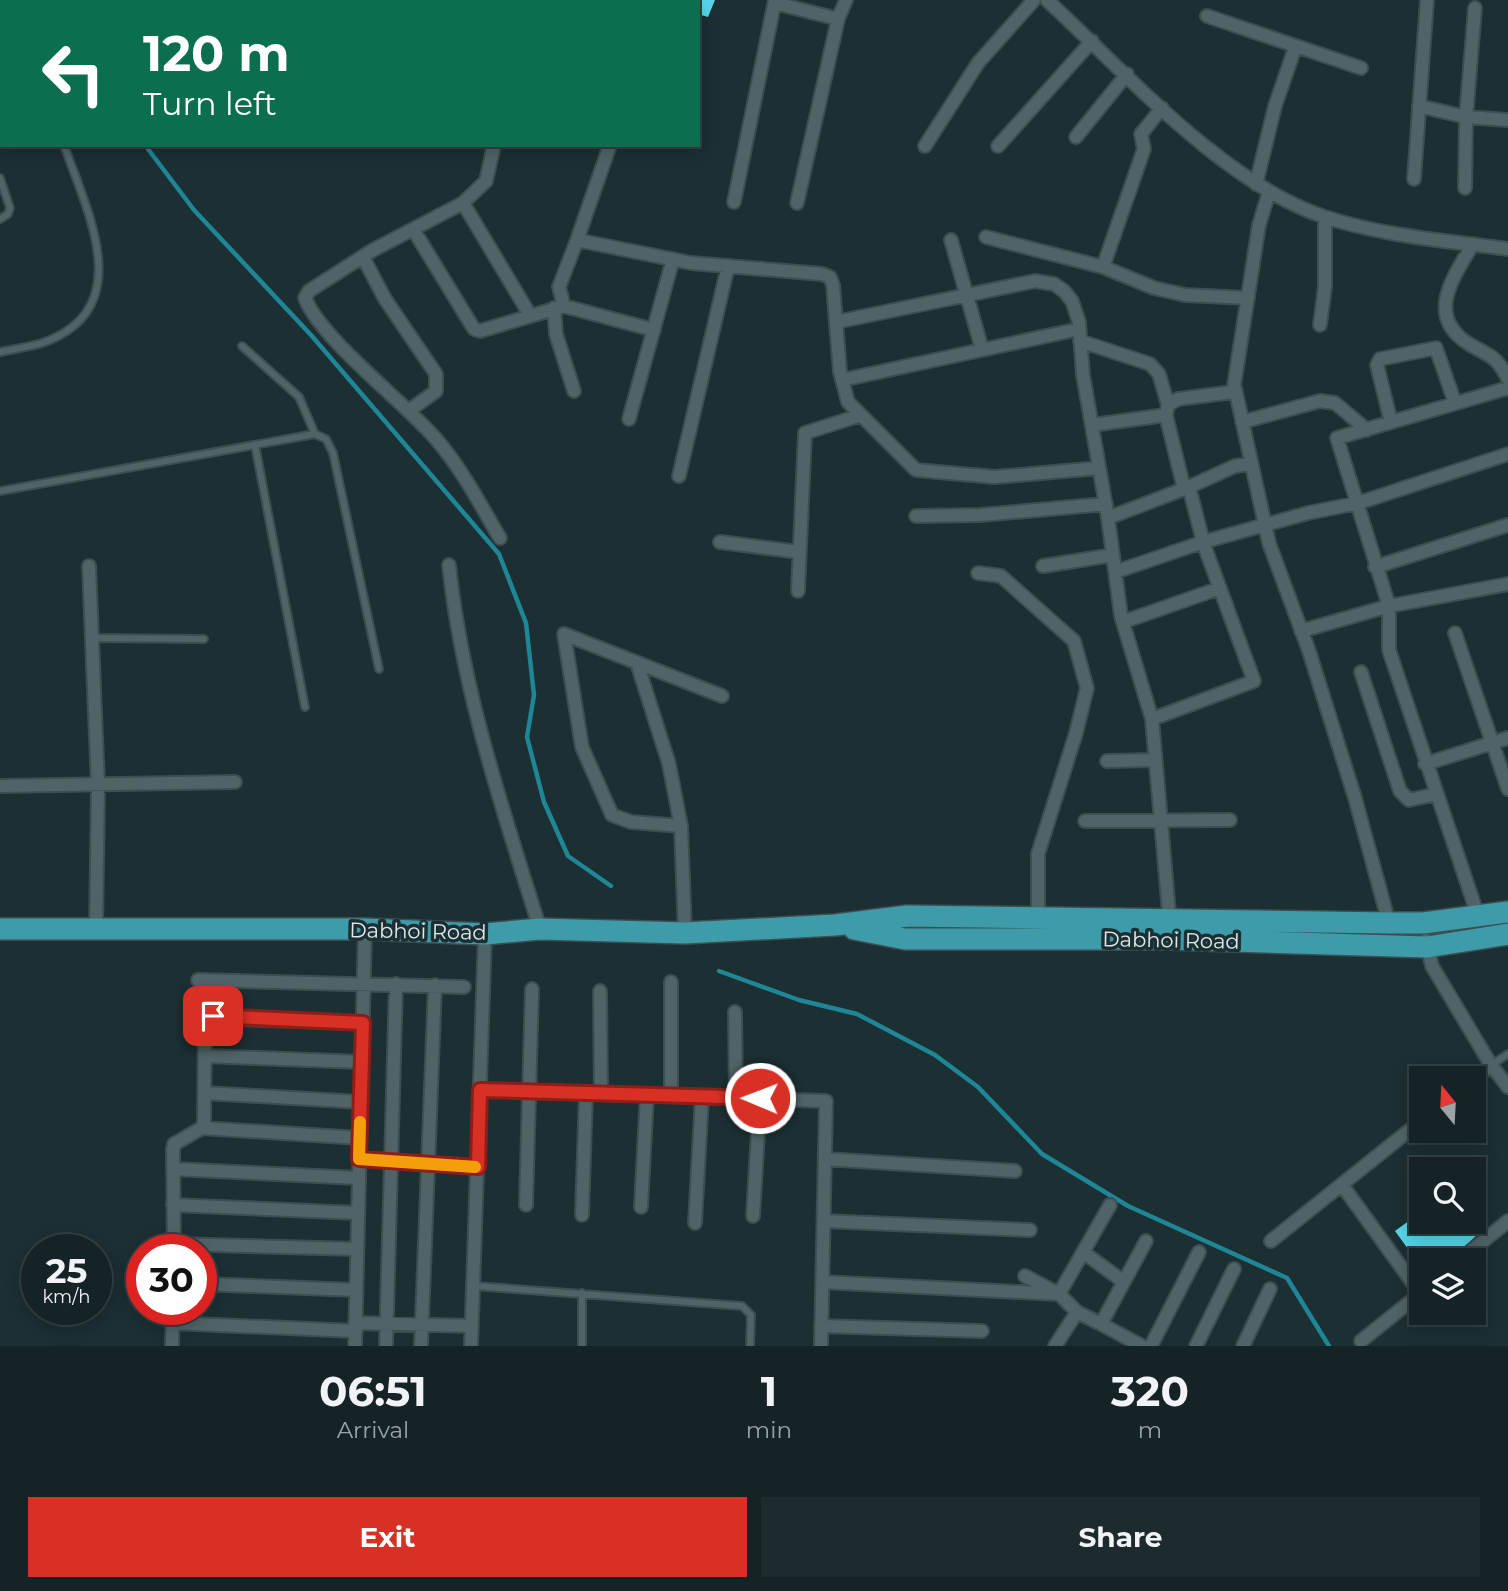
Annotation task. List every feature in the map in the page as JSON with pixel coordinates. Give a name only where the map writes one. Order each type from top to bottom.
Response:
[{"type":"main road","name":"Dabhoi Road","points":[[835,925],[905,939],[1423,923],[1508,912]]},
{"type":"main road","name":"Dabhoi Road","points":[[0,929],[365,929],[485,934],[540,929],[685,933],[835,925],[907,916],[1038,919],[1427,947],[1508,934]]},
{"type":"street","points":[[797,203],[838,19],[846,0]]},
{"type":"street","points":[[925,146],[978,63],[1034,0]]},
{"type":"street","points":[[1047,0],[1162,107],[1269,192],[1325,217],[1416,236],[1508,249]]},
{"type":"street","points":[[1414,179],[1427,0]]},
{"type":"street","points":[[734,202],[775,1],[838,19]]},
{"type":"street","points":[[1465,188],[1466,117],[1475,8]]},
{"type":"street","points":[[1207,16],[1295,48],[1361,68]]},
{"type":"street","points":[[998,146],[1092,41]]},
{"type":"street","points":[[1256,184],[1275,106],[1295,48]]},
{"type":"street","points":[[1076,136],[1127,74]]},
{"type":"street","points":[[1419,106],[1466,117],[1508,120]]},
{"type":"street","points":[[1103,267],[1144,149],[1141,134],[1162,107]]},
{"type":"street","points":[[494,147],[486,181],[463,203],[363,257],[309,291],[305,298],[341,345],[410,410],[461,471],[500,538]]},
{"type":"street","points":[[574,391],[556,334],[559,287],[609,147]]},
{"type":"street","points":[[1269,192],[1259,225],[1235,388],[1265,524],[1355,798],[1389,923]]},
{"type":"street","points":[[463,203],[530,315]]},
{"type":"street","points":[[1320,325],[1325,286],[1325,217]]},
{"type":"street","points":[[413,229],[474,329],[480,331],[559,307],[653,330]]},
{"type":"street","points":[[986,237],[1103,267],[1154,288],[1185,295],[1248,298]]},
{"type":"street","points":[[577,240],[673,259],[830,277],[842,380],[848,402],[916,470],[995,477],[1100,468]]},
{"type":"street","points":[[951,240],[982,349]]},
{"type":"street","points":[[1474,244],[1447,288],[1446,313],[1456,332],[1468,343],[1490,353],[1508,379]]},
{"type":"street","points":[[363,257],[385,299],[436,374],[436,391],[410,410]]},
{"type":"street","points":[[629,419],[673,259]]},
{"type":"street","points":[[679,476],[728,266]]},
{"type":"street","points":[[836,322],[1035,281],[1054,284],[1072,301],[1080,335],[1123,622],[1152,719],[1169,929]]},
{"type":"street","points":[[842,380],[982,349],[1080,335],[1150,364],[1159,374],[1186,488],[1254,681],[1152,719]]},
{"type":"street","points":[[1391,422],[1377,365],[1380,359],[1436,348],[1455,403]]},
{"type":"street","points":[[1478,916],[1389,650],[1389,606],[1337,438],[1508,387]]},
{"type":"street","points":[[1092,425],[1167,410],[1178,399],[1228,393],[1235,388]]},
{"type":"street","points":[[1242,422],[1320,401],[1335,403],[1367,430]]},
{"type":"street","points":[[798,591],[804,433],[861,415]]},
{"type":"street","points":[[1115,572],[1265,524],[1357,503],[1508,454]]},
{"type":"street","points":[[1108,517],[1186,488],[1235,466],[1251,464]]},
{"type":"street","points":[[916,516],[980,515],[1106,504]]},
{"type":"street","points":[[1375,567],[1508,525]]},
{"type":"street","points":[[720,542],[799,552]]},
{"type":"street","points":[[1043,566],[1113,555]]},
{"type":"street","points":[[449,565],[456,630],[473,700],[540,929]]},
{"type":"street","points":[[89,566],[98,786],[96,931]]},
{"type":"street","points":[[978,573],[1001,576],[1074,641],[1087,688],[1076,733],[1038,854],[1038,919]]},
{"type":"street","points":[[1301,631],[1389,606],[1508,584]]},
{"type":"street","points":[[1123,622],[1220,588]]},
{"type":"street","points":[[1455,633],[1508,789]]},
{"type":"street","points":[[681,826],[631,822],[612,816],[582,747],[564,634],[722,696]]},
{"type":"street","points":[[637,663],[670,764],[681,826],[685,933]]},
{"type":"street","points":[[1361,672],[1400,791],[1409,800],[1436,794]]},
{"type":"street","points":[[1425,764],[1508,738]]},
{"type":"street","points":[[1107,761],[1155,761]]},
{"type":"street","points":[[0,786],[235,782]]},
{"type":"street","points":[[1084,821],[1230,820]]},
{"type":"street","points":[[1423,923],[1432,966],[1490,1065],[1508,1087]]},
{"type":"street","points":[[355,1346],[365,929]]},
{"type":"street","points":[[471,1346],[485,934]]},
{"type":"street","points":[[198,980],[464,987]]},
{"type":"street","points":[[671,982],[671,1096]]},
{"type":"street","points":[[386,1346],[396,984]]},
{"type":"street","points":[[421,1346],[435,985]]},
{"type":"street","points":[[526,1205],[532,989]]},
{"type":"street","points":[[600,991],[601,1093]]},
{"type":"street","points":[[735,1012],[736,1098]]},
{"type":"street","points":[[202,1128],[205,1022],[213,1016],[363,1023]]},
{"type":"street","points":[[205,1056],[362,1062]]},
{"type":"street","points":[[1486,1068],[1490,1065]]},
{"type":"street","points":[[480,1090],[826,1101],[821,1346]]},
{"type":"street","points":[[582,1215],[586,1092]]},
{"type":"street","points":[[205,1093],[361,1102]]},
{"type":"street","points":[[641,1207],[647,1094]]},
{"type":"street","points":[[695,1223],[702,1096]]},
{"type":"street","points":[[753,1216],[760,1098]]},
{"type":"street","points":[[174,1234],[174,1144],[202,1128],[360,1138]]},
{"type":"street","points":[[1271,1241],[1409,1131]]},
{"type":"street","points":[[359,1159],[478,1167]]},
{"type":"street","points":[[825,1159],[1015,1171]]},
{"type":"street","points":[[173,1169],[359,1178]]},
{"type":"street","points":[[1342,1185],[1409,1277]]},
{"type":"street","points":[[173,1205],[358,1213]]},
{"type":"street","points":[[1059,1294],[1110,1205]]},
{"type":"street","points":[[824,1221],[1030,1230]]},
{"type":"street","points":[[1475,1248],[1508,1221]]},
{"type":"street","points":[[1101,1324],[1146,1241]]},
{"type":"street","points":[[217,1247],[357,1249]]},
{"type":"street","points":[[1083,1252],[1124,1282]]},
{"type":"street","points":[[1151,1346],[1199,1252]]},
{"type":"street","points":[[1196,1346],[1234,1269]]},
{"type":"street","points":[[1025,1276],[1059,1294],[1077,1312],[1142,1346]]},
{"type":"street","points":[[822,1282],[1059,1294]]},
{"type":"street","points":[[217,1285],[356,1290]]},
{"type":"street","points":[[1243,1346],[1270,1289]]},
{"type":"street","points":[[1361,1341],[1409,1303]]},
{"type":"street","points":[[1055,1346],[1077,1312]]},
{"type":"street","points":[[217,1319],[355,1327],[387,1324],[472,1326]]},
{"type":"street","points":[[172,1346],[173,1325]]},
{"type":"street","points":[[821,1326],[982,1331]]},
{"type":"lane","points":[[0,352],[43,342],[78,323],[94,302],[101,274],[95,235],[65,147]]},
{"type":"lane","points":[[0,177],[10,208],[8,214],[0,219]]},
{"type":"lane","points":[[242,346],[299,397],[315,434]]},
{"type":"lane","points":[[0,491],[315,434],[326,439],[333,453],[379,669]]},
{"type":"lane","points":[[255,445],[305,707]]},
{"type":"lane","points":[[92,638],[204,639]]},
{"type":"lane","points":[[1490,1065],[1508,1054]]},
{"type":"lane","points":[[475,1286],[742,1306],[751,1315],[750,1346]]},
{"type":"lane","points":[[582,1293],[582,1346]]},
{"type":"building","points":[[700,0],[715,0],[708,17],[700,15]]},
{"type":"building","points":[[1409,1221],[1409,1234],[1478,1234],[1463,1248],[1409,1248],[1409,1250],[1395,1231]]},
{"type":"waterway","points":[[147,147],[194,210],[311,335],[499,554],[526,623],[534,695],[527,737],[544,802],[568,856],[611,886]]},
{"type":"waterway","points":[[719,971],[799,1000],[857,1014],[935,1055],[978,1087],[1042,1154],[1128,1206],[1287,1278],[1329,1346]]},
{"type":"slow traffic","points":[[360,1122],[359,1159],[475,1167]]},
{"type":"route","points":[[213,1016],[363,1023],[359,1159],[478,1167],[480,1090],[760,1098]]}]
